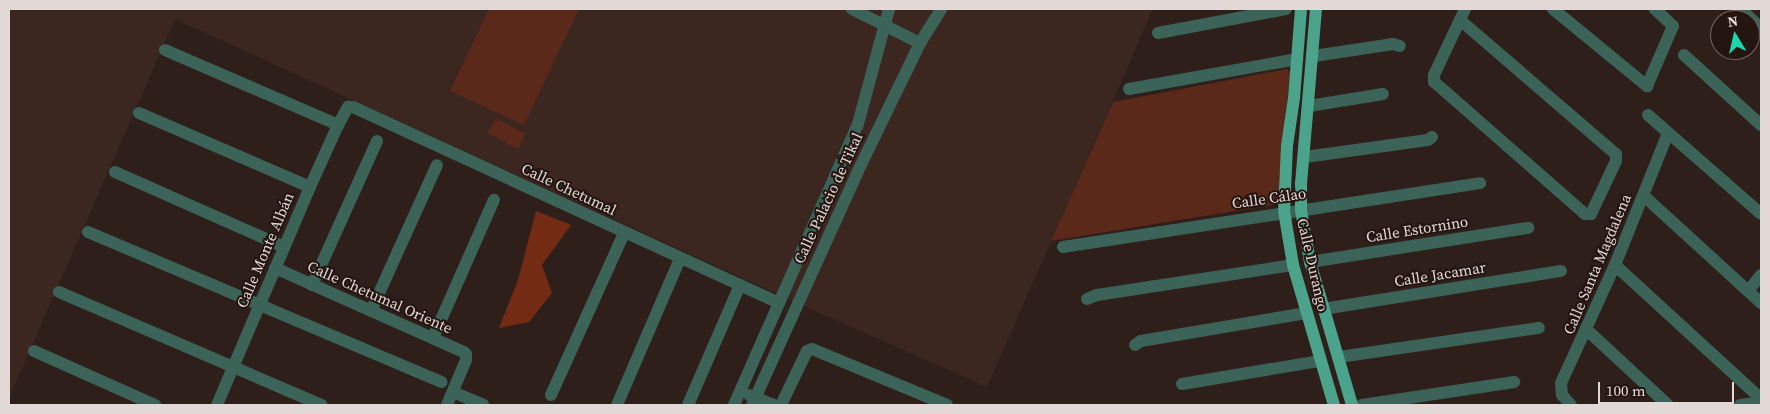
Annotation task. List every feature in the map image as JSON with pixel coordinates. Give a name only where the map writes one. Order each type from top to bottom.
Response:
[{"type":"main road","name":"Calle Durango","points":[[1301,9],[1287,146],[1284,211],[1293,264],[1334,405]]},
{"type":"main road","name":"Calle Durango","points":[[1316,9],[1314,56],[1301,210],[1310,262],[1352,405]]},
{"type":"street","points":[[852,9],[920,43]]},
{"type":"street","name":"Calle Palacio de Tikal","points":[[734,405],[858,124],[889,9]]},
{"type":"street","name":"Calle Palacio de Tikal","points":[[754,402],[857,174],[920,43],[941,9]]},
{"type":"street","points":[[1158,33],[1286,9]]},
{"type":"street","points":[[1553,9],[1645,86],[1648,85],[1653,75],[1673,29],[1672,23],[1655,9]]},
{"type":"street","points":[[1741,9],[1761,28]]},
{"type":"street","points":[[1463,15],[1614,152],[1616,161],[1593,212],[1586,214],[1434,82],[1434,74],[1463,15]]},
{"type":"street","points":[[1314,56],[1393,44],[1400,46]]},
{"type":"street","points":[[165,50],[338,125]]},
{"type":"street","points":[[1684,56],[1761,125]]},
{"type":"street","points":[[1129,89],[1297,59]]},
{"type":"street","points":[[1309,106],[1382,94]]},
{"type":"street","name":"Calle Chetumal","points":[[346,109],[353,107],[779,303]]},
{"type":"street","name":"Calle Monte Albán","points":[[216,405],[284,246],[346,109]]},
{"type":"street","points":[[139,113],[310,187]]},
{"type":"street","points":[[1648,115],[1761,214]]},
{"type":"street","name":"Calle Santa Magdalena","points":[[1571,405],[1562,395],[1561,383],[1615,266],[1668,133]]},
{"type":"street","points":[[1305,157],[1428,140],[1432,137]]},
{"type":"street","points":[[312,285],[377,141]]},
{"type":"street","points":[[371,311],[437,165]]},
{"type":"street","points":[[115,172],[284,246]]},
{"type":"street","name":"Calle Cálao","points":[[1063,247],[1284,211],[1480,183]]},
{"type":"street","points":[[1644,196],[1761,303]]},
{"type":"street","points":[[434,338],[494,200]]},
{"type":"street","name":"Calle Estornino","points":[[1310,262],[1528,228]]},
{"type":"street","points":[[88,232],[442,382]]},
{"type":"street","points":[[551,395],[624,233]]},
{"type":"street","points":[[617,405],[680,259]]},
{"type":"street","points":[[1087,299],[1097,295],[1293,264]]},
{"type":"street","points":[[1615,266],[1761,400]]},
{"type":"street","name":"Calle Chetumal Oriente","points":[[275,268],[464,352],[466,360],[453,392]]},
{"type":"street","name":"Calle Jacamar","points":[[1323,309],[1561,271]]},
{"type":"street","points":[[1748,290],[1761,275]]},
{"type":"street","points":[[688,405],[740,285]]},
{"type":"street","points":[[59,292],[322,405]]},
{"type":"street","points":[[1135,345],[1141,341],[1307,313]]},
{"type":"street","points":[[1339,357],[1539,328]]},
{"type":"street","points":[[1587,330],[1668,405]]},
{"type":"street","points":[[781,405],[807,351],[812,349],[947,405]]},
{"type":"street","points":[[34,351],[155,405]]},
{"type":"street","points":[[1182,384],[1320,361]]},
{"type":"street","points":[[1362,405],[1514,382]]},
{"type":"street","points":[[740,391],[754,402],[774,405]]},
{"type":"street","points":[[447,405],[453,392],[483,405]]},
{"type":"street","points":[[1740,405],[1761,400]]},
{"type":"shaded area","points":[[9,9],[1153,9],[987,387],[775,293],[175,19],[9,398]]},
{"type":"shaded area","points":[[489,9],[579,9],[524,125],[450,91]]},
{"type":"shaded area","points":[[1287,69],[1290,72],[1278,204],[1051,241],[1113,102]]},
{"type":"shaded area","points":[[496,118],[526,134],[518,149],[488,133]]},
{"type":"shaded area","points":[[536,211],[571,225],[542,265],[552,293],[529,322],[499,328],[518,280]]}]
